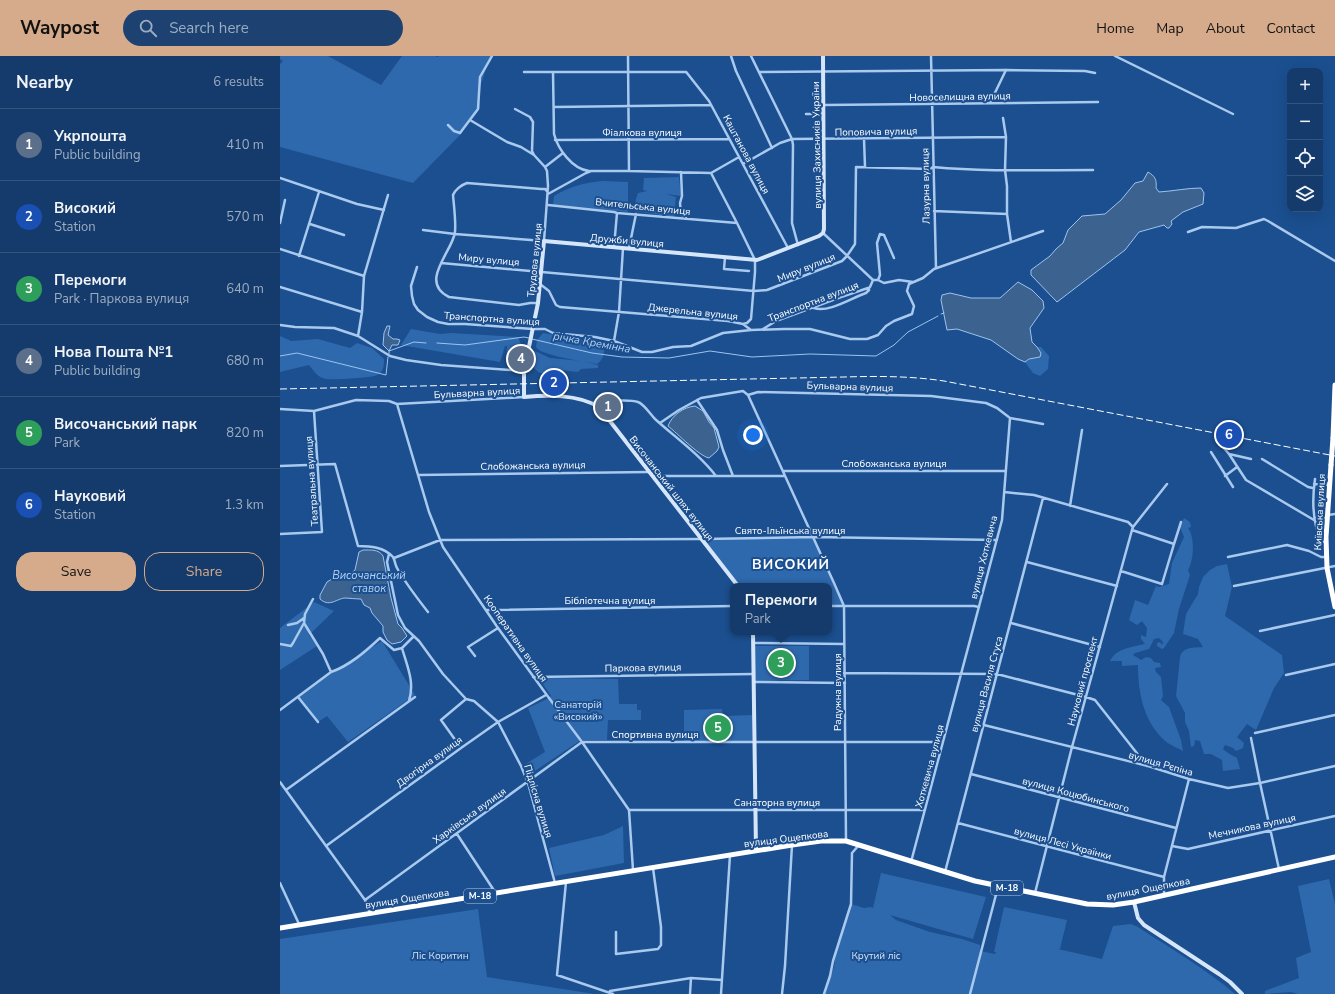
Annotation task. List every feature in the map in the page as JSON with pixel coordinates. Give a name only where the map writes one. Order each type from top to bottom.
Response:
[{"type":"highway","name":"Київська вулиця","points":[[1335,385],[1331,465],[1326,516],[1327,568],[1335,607]]},
{"type":"highway","name":"вулиця Ощепкова","points":[[280,928],[821,841],[846,841],[945,873],[1035,894],[1104,906],[1134,902],[1335,857]]},
{"type":"street","points":[[448,125],[454,131],[460,133],[478,109],[480,78],[492,56]]},
{"type":"street","points":[[628,56],[629,171]]},
{"type":"street","points":[[731,56],[736,71],[772,148]]},
{"type":"street","points":[[751,56],[792,139],[792,223],[798,245]]},
{"type":"street","name":"вулиця Захисників України","points":[[823,56],[823,233]]},
{"type":"street","name":"Лазурна вулиця","points":[[930,56],[936,268]]},
{"type":"street","points":[[1115,56],[1233,114]]},
{"type":"street","points":[[759,72],[1006,70],[1085,71],[1095,73]]},
{"type":"street","points":[[990,104],[1006,70]]},
{"type":"street","points":[[524,72],[629,73]]},
{"type":"street","points":[[553,72],[555,140],[563,153],[576,166],[584,171],[711,173],[739,157]]},
{"type":"street","name":"Каштанова вулиця","points":[[629,73],[686,72],[711,105],[789,248]]},
{"type":"street","name":"Новоселищна вулиця","points":[[823,106],[1098,102]]},
{"type":"street","points":[[554,107],[711,105]]},
{"type":"street","points":[[515,109],[530,117],[533,122],[532,151],[534,155]]},
{"type":"street","points":[[806,114],[823,114]]},
{"type":"street","points":[[1004,118],[1006,137],[1005,170],[1007,186],[1007,214],[1012,242]]},
{"type":"street","points":[[470,120],[507,142],[521,147],[534,155],[545,167],[563,153]]},
{"type":"street","name":"Поповича вулиця","points":[[792,139],[1006,137]]},
{"type":"street","name":"Фіалкова вулиця","points":[[555,140],[729,139]]},
{"type":"street","points":[[743,164],[780,143],[792,139]]},
{"type":"street","points":[[864,139],[865,167],[1093,170]]},
{"type":"street","name":"Трудова вулиця","points":[[524,397],[524,371],[538,303],[548,205],[547,171],[545,167]]},
{"type":"street","name":"Миру вулиця","points":[[441,263],[754,291],[767,290],[842,261],[848,256],[855,244],[856,167],[865,167]]},
{"type":"street","points":[[538,303],[530,302],[519,305],[449,297],[443,294],[439,289],[437,274],[455,234],[454,192],[464,184],[545,189],[547,192],[591,172]]},
{"type":"street","points":[[681,172],[681,214],[686,219]]},
{"type":"street","points":[[711,173],[755,260],[751,321],[743,324]]},
{"type":"street","points":[[280,178],[357,204],[384,210]]},
{"type":"street","points":[[299,256],[320,192]]},
{"type":"street","points":[[358,336],[362,312],[364,276],[388,195]]},
{"type":"street","points":[[280,223],[281,212],[285,200]]},
{"type":"street","name":"Вчительська вулиця","points":[[548,205],[617,213],[737,223]]},
{"type":"street","points":[[934,211],[1007,214]]},
{"type":"street","points":[[614,247],[617,213]]},
{"type":"street","points":[[629,248],[636,214]]},
{"type":"street","points":[[1188,232],[1202,227],[1236,228],[1264,220],[1335,261]]},
{"type":"street","points":[[310,224],[344,235]]},
{"type":"street","name":"Дружби вулиця","points":[[424,230],[755,260],[798,245],[823,233]]},
{"type":"street","points":[[751,330],[810,329],[850,339],[867,339],[878,335],[886,326],[894,321],[912,314],[914,309],[907,289],[909,284],[923,278],[931,270],[1043,231]]},
{"type":"street","points":[[823,233],[873,280],[878,280],[884,283],[899,280],[912,282]]},
{"type":"street","points":[[878,280],[880,275],[878,243],[880,234],[884,236],[894,258]]},
{"type":"street","points":[[614,341],[619,312],[623,248]]},
{"type":"street","points":[[280,249],[364,276]]},
{"type":"street","points":[[725,257],[724,269],[749,271]]},
{"type":"street","name":"Транспортна вулиця","points":[[417,267],[411,286],[414,304],[427,318],[448,324],[545,329],[553,333],[595,337],[614,341],[642,352],[652,352],[673,347],[691,346],[723,333],[751,330]]},
{"type":"street","name":"Транспортна вулиця","points":[[761,330],[776,321],[869,288],[873,280]]},
{"type":"street","name":"Джерельна вулиця","points":[[540,284],[549,292],[556,305],[560,307],[743,324],[751,330]]},
{"type":"street","points":[[280,287],[362,312]]},
{"type":"street","points":[[814,308],[821,310],[829,308],[866,293],[869,288]]},
{"type":"street","points":[[280,325],[334,328],[358,336],[389,355],[406,360],[440,365],[524,371]]},
{"type":"street","name":"Бульварна вулиця","points":[[280,409],[314,411],[356,400],[388,401],[397,404],[557,396],[577,398],[592,403],[599,401],[633,401],[641,403],[660,423],[679,410],[701,398],[743,391],[748,395],[758,392],[931,396],[986,403],[997,408],[1010,418],[1044,424]]},
{"type":"street","name":"Радужна вулиця","points":[[748,395],[844,606],[846,841]]},
{"type":"street","points":[[697,400],[717,430],[733,476]]},
{"type":"street","name":"Височанський шлях вулиця","points":[[592,403],[599,407],[605,414],[736,583]]},
{"type":"street","name":"Кооперативна вулиця","points":[[397,404],[428,512],[443,547],[498,628],[582,742],[629,810]]},
{"type":"street","name":"Театральна вулиця","points":[[280,534],[322,532],[314,411]]},
{"type":"street","name":"вулиця Хоткевича","points":[[961,674],[1002,520],[1010,418]]},
{"type":"street","points":[[660,423],[702,460],[716,476]]},
{"type":"street","points":[[1070,506],[1082,430]]},
{"type":"street","points":[[1223,447],[1246,480],[1314,519],[1335,514]]},
{"type":"street","points":[[1211,452],[1232,487]]},
{"type":"street","points":[[1229,454],[1251,459]]},
{"type":"street","points":[[1262,459],[1308,487],[1329,485]]},
{"type":"street","points":[[280,466],[335,464],[358,546],[381,549],[394,558],[398,569],[416,598],[428,612]]},
{"type":"street","points":[[1225,476],[1237,467]]},
{"type":"street","name":"Слобожанська вулиця","points":[[782,471],[1006,471]]},
{"type":"street","name":"Слобожанська вулиця","points":[[418,475],[649,472]]},
{"type":"street","points":[[653,476],[785,476]]},
{"type":"street","points":[[1315,479],[1314,519],[1322,542],[1326,542]]},
{"type":"street","name":"Науковий проспект","points":[[1035,894],[1072,747],[1132,530],[1167,484]]},
{"type":"street","points":[[1004,492],[1034,495],[1128,522],[1133,527]]},
{"type":"street","name":"вулиця Василя Стуса","points":[[945,873],[1043,498]]},
{"type":"street","points":[[1121,570],[1162,584],[1182,522]]},
{"type":"street","points":[[1132,530],[1174,544]]},
{"type":"street","name":"Свято-Ільїнська вулиця","points":[[440,540],[813,537],[996,540]]},
{"type":"street","points":[[394,558],[440,540]]},
{"type":"street","points":[[1228,558],[1287,545],[1309,551],[1320,557],[1326,557]]},
{"type":"street","points":[[280,710],[331,672],[338,670],[369,648],[380,638],[394,650],[402,648],[413,637],[405,628],[398,615],[387,562],[389,554]]},
{"type":"street","points":[[1027,562],[1116,586]]},
{"type":"street","points":[[1234,586],[1335,566]]},
{"type":"street","points":[[280,644],[291,646],[293,644],[304,623],[305,614],[313,598]]},
{"type":"street","name":"Бібліотечна вулиця","points":[[486,610],[730,606]]},
{"type":"street","points":[[832,606],[979,607]]},
{"type":"street","points":[[1260,631],[1335,615]]},
{"type":"street","points":[[288,625],[297,623],[304,618]]},
{"type":"street","points":[[304,623],[323,654],[331,672]]},
{"type":"street","points":[[1011,623],[1100,647]]},
{"type":"street","points":[[475,656],[468,648],[498,628]]},
{"type":"street","points":[[753,635],[756,851]]},
{"type":"street","name":"Підлісна вулиця","points":[[413,637],[419,641],[443,674],[466,699],[474,701],[498,722],[521,766],[528,783],[555,884]]},
{"type":"street","points":[[753,643],[844,644]]},
{"type":"street","points":[[402,648],[412,686],[409,701]]},
{"type":"street","points":[[1286,675],[1335,664]]},
{"type":"street","points":[[844,673],[997,674],[1086,697],[1095,700],[1148,766]]},
{"type":"street","name":"Паркова вулиця","points":[[533,677],[754,674]]},
{"type":"street","name":"Хоткевича вулиця","points":[[911,862],[961,674]]},
{"type":"street","points":[[754,682],[844,684]]},
{"type":"street","name":"Двогірна вулиця","points":[[326,846],[460,748],[498,722],[546,695]]},
{"type":"street","points":[[298,697],[318,722]]},
{"type":"street","points":[[286,790],[415,697]]},
{"type":"street","points":[[460,748],[441,720],[466,699]]},
{"type":"street","points":[[1255,733],[1335,715]]},
{"type":"street","name":"вулиця Рєпіна","points":[[984,725],[1148,766],[1189,779],[1228,788],[1260,783],[1335,766]]},
{"type":"street","points":[[1251,738],[1279,869]]},
{"type":"street","name":"Спортивна вулиця","points":[[582,742],[943,742]]},
{"type":"street","name":"Харківська вулиця","points":[[365,900],[528,783],[582,742]]},
{"type":"street","name":"вулиця Коцюбинського","points":[[971,774],[1176,828]]},
{"type":"street","points":[[1164,895],[1164,877],[1189,779]]},
{"type":"street","points":[[280,782],[365,900],[370,913]]},
{"type":"street","points":[[629,810],[633,871]]},
{"type":"street","name":"Санаторна вулиця","points":[[629,810],[925,810]]},
{"type":"street","name":"Мечникова вулиця","points":[[1172,846],[1188,848],[1335,816]]},
{"type":"street","name":"вулиця Лесі Українки","points":[[958,823],[1164,877]]},
{"type":"street","points":[[456,834],[496,893]]},
{"type":"street","points":[[782,994],[792,845]]},
{"type":"street","points":[[824,994],[851,904],[852,854],[859,845]]},
{"type":"street","points":[[721,994],[730,855]]},
{"type":"street","points":[[616,932],[616,954],[658,949],[661,945],[661,927],[653,867]]},
{"type":"street","points":[[280,882],[299,925]]},
{"type":"street","points":[[566,882],[557,975],[614,994]]},
{"type":"street","points":[[970,994],[998,886]]},
{"type":"street","points":[[1134,902],[1138,918],[1144,925],[1219,974],[1242,994]]},
{"type":"street","points":[[608,992],[691,978],[722,980]]},
{"type":"street","points":[[690,994],[691,978]]},
{"type":"green space","points":[[280,56],[328,56],[381,85],[402,56],[492,56],[479,90],[480,108],[460,135],[413,183],[280,147],[280,64],[283,61],[280,59]]},
{"type":"green space","points":[[679,177],[681,196],[666,194],[676,197],[674,217],[634,211],[638,193],[647,191],[643,190],[644,178]]},
{"type":"green space","points":[[603,181],[628,182],[628,212],[553,205],[554,196],[572,187]]},
{"type":"green space","points":[[411,329],[440,334],[451,333],[518,337],[521,344],[505,346],[500,362],[401,345]]},
{"type":"green space","points":[[543,333],[601,343],[604,348],[603,357],[597,364],[546,353],[536,347],[537,340]]},
{"type":"green space","points":[[280,336],[291,341],[318,339],[350,348],[357,343],[372,348],[384,359],[383,368],[379,374],[374,376],[343,379],[323,378],[316,374],[309,365],[280,372]]},
{"type":"green space","points":[[507,346],[524,346],[529,349],[527,358],[514,356],[512,362],[506,362]]},
{"type":"green space","points":[[1037,347],[1041,347],[1049,356],[1048,369],[1040,376],[1033,373],[1025,362],[1041,353]]},
{"type":"green space","points":[[535,351],[550,358],[582,361],[598,365],[598,368],[581,369],[578,372],[552,369],[549,373],[540,373],[530,365],[532,354]]},
{"type":"green space","points":[[1184,518],[1190,522],[1191,527],[1188,528],[1192,537],[1193,549],[1192,560],[1188,570],[1190,575],[1179,609],[1174,633],[1164,648],[1162,649],[1157,646],[1157,643],[1160,642],[1162,645],[1163,642],[1159,638],[1154,639],[1149,649],[1133,655],[1141,660],[1146,657],[1151,658],[1154,662],[1160,663],[1161,667],[1155,668],[1156,672],[1161,677],[1163,696],[1161,700],[1169,707],[1181,740],[1183,751],[1164,740],[1150,722],[1141,695],[1138,665],[1122,666],[1122,661],[1110,661],[1116,653],[1130,647],[1145,644],[1141,639],[1141,635],[1146,637],[1147,628],[1142,621],[1137,625],[1129,620],[1135,600],[1148,605],[1156,586],[1159,587],[1169,584],[1172,563],[1184,537],[1180,527]]},
{"type":"green space","points":[[813,537],[844,606],[832,606],[832,583],[736,583],[702,539]]},
{"type":"green space","points":[[1227,564],[1232,587],[1225,616],[1282,655],[1284,673],[1274,688],[1256,730],[1247,724],[1237,737],[1244,743],[1243,748],[1236,751],[1225,745],[1223,749],[1237,758],[1240,769],[1223,771],[1222,760],[1211,754],[1204,754],[1200,741],[1195,740],[1194,746],[1191,747],[1189,731],[1185,722],[1185,713],[1176,696],[1181,653],[1189,648],[1203,647],[1198,639],[1183,634],[1186,614],[1198,594],[1203,577],[1217,566]]},
{"type":"green space","points":[[314,602],[334,611],[309,635],[317,646],[280,670],[280,628]]},
{"type":"green space","points":[[382,641],[415,695],[348,742],[327,716],[318,722],[298,697],[331,672]]},
{"type":"green space","points":[[754,646],[809,646],[809,680],[754,681]]},
{"type":"green space","name":"Санаторій «Високий»","points":[[539,678],[618,679],[619,704],[637,704],[637,710],[641,710],[641,720],[608,720],[607,740],[581,740],[529,775],[524,765],[545,752],[528,708],[551,696]]},
{"type":"green space","points":[[722,709],[723,716],[753,715],[752,741],[684,741],[684,710]]},
{"type":"green space","points":[[623,826],[624,863],[555,876],[549,848],[604,835]]},
{"type":"green space","name":"Крутий ліс","points":[[881,873],[986,897],[973,939],[890,915],[896,920],[930,932],[962,939],[980,945],[980,951],[995,954],[996,952],[994,952],[1004,907],[1067,920],[1060,949],[1058,949],[1102,959],[1113,926],[1131,924],[1200,967],[1235,994],[824,994],[834,967],[836,951],[849,915],[851,904],[864,908],[873,908]]},
{"type":"green space","points":[[1329,879],[1335,904],[1335,994],[1298,994],[1291,992],[1265,994],[1265,991],[1299,978],[1296,958],[1311,952],[1298,886]]},
{"type":"green space","name":"Ліс Коритин","points":[[478,909],[487,977],[594,994],[280,994],[280,939]]},
{"type":"water","points":[[1148,172],[1155,178],[1156,188],[1159,192],[1201,188],[1204,193],[1203,204],[1183,212],[1171,221],[1172,224],[1169,228],[1164,225],[1139,232],[1125,250],[1057,302],[1031,275],[1031,270],[1050,256],[1063,243],[1068,230],[1082,216],[1105,214],[1121,200],[1135,183],[1143,181]]},
{"type":"water","points":[[1018,282],[1032,290],[1043,301],[1044,308],[1030,328],[1032,342],[1041,353],[1040,357],[1029,359],[1025,362],[1018,359],[991,340],[957,329],[947,330],[941,300],[942,295],[950,293],[971,298],[1000,298]]},
{"type":"water","points":[[387,326],[390,326],[388,335],[393,339],[400,340],[398,345],[392,345],[389,351],[383,345],[384,333]]},
{"type":"water","points":[[695,406],[703,411],[714,428],[719,447],[717,451],[709,458],[694,449],[668,426],[672,418],[679,412]]},
{"type":"water","name":"Височанський ставок","points":[[363,550],[377,551],[383,556],[391,598],[398,624],[407,636],[401,642],[392,644],[387,640],[383,632],[383,626],[372,613],[370,608],[364,605],[361,599],[344,598],[329,603],[320,599],[320,595],[327,582],[332,579],[347,577],[355,570],[359,552]]},
{"type":"waterway","name":"річка Кремінна","points":[[532,339],[592,353],[622,357],[669,358],[710,351],[752,357],[810,354],[876,356],[894,345],[908,332],[938,316]]},
{"type":"waterway","name":"річка Кремінна","points":[[437,343],[465,345],[524,337],[529,338]]},
{"type":"waterway","name":"річка Кремінна","points":[[389,354],[389,351],[414,342],[426,343]]},
{"type":"waterway","name":"річка Кремінна","points":[[280,356],[297,353],[386,375],[388,357]]},
{"type":"railway","points":[[280,389],[907,377],[944,381],[1335,456]]},
{"type":"place","name":"Нова Пошта №1","points":[[521,359]]},
{"type":"place","name":"Високий","points":[[554,383]]},
{"type":"place","name":"Укрпошта","points":[[608,407]]},
{"type":"place","name":"Науковий","points":[[1229,435]]},
{"type":"place","name":"Перемоги","points":[[781,663]]},
{"type":"place","name":"Височанський парк","points":[[718,728]]},
{"type":"district","name":"ВИСОКИЙ","points":[[791,564]]}]
